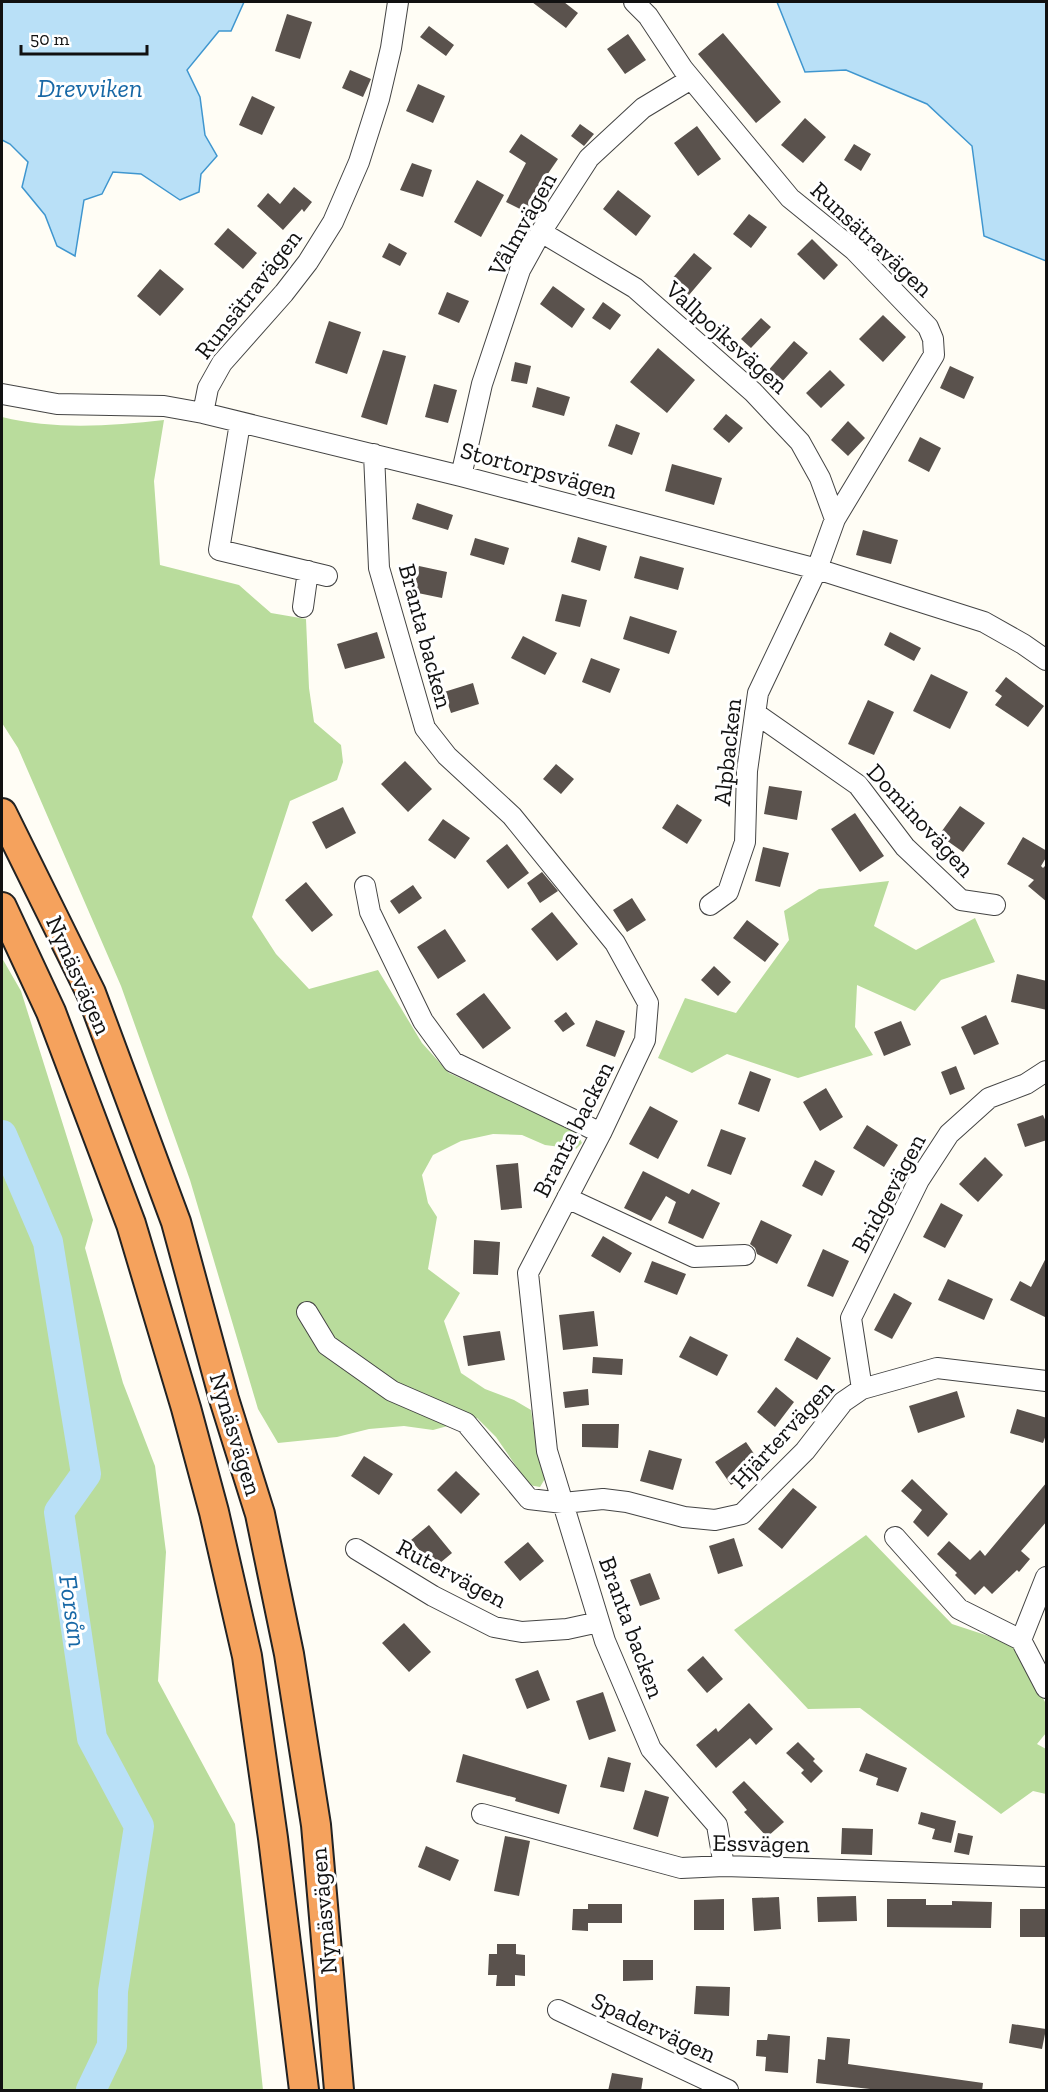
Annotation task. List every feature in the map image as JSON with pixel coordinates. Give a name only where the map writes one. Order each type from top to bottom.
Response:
[{"type":"highway","name":"Nynäsvägen","points":[[2,813],[91,993],[176,1222],[225,1399],[260,1514],[289,1654],[316,1825],[339,2091]]},
{"type":"highway","name":"Nynäsvägen","points":[[2,907],[51,1012],[131,1224],[186,1407],[214,1512],[247,1656],[273,1838],[304,2091]]},
{"type":"street","name":"Runsätravägen","points":[[203,413],[208,388],[222,363],[309,262],[333,222],[359,162],[379,99],[391,48],[398,2]]},
{"type":"street","name":"Runsätravägen","points":[[634,2],[648,16],[691,79],[790,198],[854,250],[928,327],[933,339],[934,355],[836,519],[817,569]]},
{"type":"street","name":"Vålmvägen","points":[[460,476],[482,384],[520,270],[541,232],[589,158],[643,108],[691,79]]},
{"type":"street","name":"Vallpojksvägen","points":[[541,232],[635,288],[753,392],[800,442],[820,478],[836,519]]},
{"type":"street","name":"Stortorpsvägen","points":[[2,393],[57,404],[164,406],[203,413],[374,454],[817,569],[984,622],[1047,660]]},
{"type":"street","points":[[240,423],[219,550],[318,574],[303,607]]},
{"type":"street","name":"Branta backen","points":[[374,454],[379,568],[425,728],[447,756],[512,816],[615,944],[648,1003],[645,1040],[601,1133],[528,1273],[547,1452],[605,1641],[651,1749],[717,1825],[724,1866]]},
{"type":"street","name":"Alpbacken","points":[[710,905],[728,892],[745,842],[747,771],[758,693],[817,569]]},
{"type":"street","name":"Dominovägen","points":[[755,712],[858,785],[905,848],[961,900],[995,905]]},
{"type":"street","points":[[365,886],[370,912],[423,1021],[453,1062],[601,1133]]},
{"type":"street","name":"Bridgevägen","points":[[862,1389],[851,1318],[919,1180],[949,1134],[989,1098],[1026,1084],[1047,1071]]},
{"type":"street","points":[[567,1198],[694,1257],[745,1256]]},
{"type":"street","name":"Hjärtervägen","points":[[307,1312],[327,1345],[392,1391],[466,1423],[529,1499],[563,1503],[603,1499],[715,1520],[742,1514],[805,1451],[843,1402],[862,1389],[937,1368],[1047,1381]]},
{"type":"street","points":[[895,1537],[960,1609],[1021,1640],[1047,1688]]},
{"type":"street","name":"Rutervägen","points":[[356,1549],[433,1596],[494,1627],[522,1632],[567,1629],[599,1622]]},
{"type":"street","points":[[1021,1640],[1047,1577]]},
{"type":"street","name":"Essvägen","points":[[482,1814],[681,1868],[724,1866],[1047,1877]]},
{"type":"street","name":"Spadervägen","points":[[558,2010],[728,2091]]},
{"type":"green space","points":[[2,417],[42,424],[83,426],[164,420],[154,481],[160,565],[239,585],[271,613],[306,619],[309,688],[314,722],[341,745],[343,762],[337,780],[290,801],[252,917],[276,954],[309,989],[378,970],[422,1043],[449,1073],[576,1130],[582,1143],[576,1149],[545,1145],[522,1135],[493,1134],[461,1141],[433,1155],[422,1175],[428,1203],[437,1217],[428,1269],[460,1293],[444,1321],[461,1373],[485,1389],[514,1400],[531,1410],[537,1449],[546,1477],[540,1487],[529,1485],[496,1437],[477,1418],[433,1430],[404,1426],[369,1429],[337,1437],[278,1443],[258,1409],[190,1180],[121,986],[18,748],[2,723]]},
{"type":"green space","points":[[889,881],[874,926],[916,950],[975,918],[995,962],[941,980],[915,1011],[857,985],[855,1027],[873,1055],[798,1078],[727,1054],[692,1073],[658,1058],[685,998],[736,1013],[789,940],[784,911],[819,889]]},
{"type":"green space","points":[[2,958],[21,991],[93,1220],[85,1248],[123,1383],[155,1466],[166,1552],[158,1681],[235,1824],[263,2090],[2,2090]]},
{"type":"green space","points":[[866,1535],[952,1624],[1016,1645],[1046,1704],[1046,1733],[1037,1744],[1046,1749],[1046,1794],[1033,1791],[1001,1814],[860,1708],[808,1709],[734,1630]]},
{"type":"water","name":"Drevviken","points":[[2,2],[244,2],[231,31],[219,31],[187,70],[200,97],[205,135],[217,156],[201,174],[199,192],[180,200],[141,174],[113,172],[102,194],[84,200],[75,256],[57,246],[45,215],[22,187],[28,162],[10,144],[2,140]]},
{"type":"water","points":[[777,2],[1046,2],[1046,261],[984,236],[972,146],[927,104],[846,70],[805,72]]},
{"type":"building","points":[[532,2],[564,2],[578,13],[566,28]]},
{"type":"building","points":[[287,14],[312,22],[300,59],[275,51]]},
{"type":"building","points":[[429,26],[454,45],[446,56],[420,37]]},
{"type":"building","points":[[723,33],[781,102],[756,123],[698,54]]},
{"type":"building","points":[[628,34],[646,60],[625,74],[607,49]]},
{"type":"building","points":[[350,70],[371,79],[363,97],[342,88]]},
{"type":"building","points":[[418,84],[445,96],[433,123],[406,111]]},
{"type":"building","points":[[252,96],[275,107],[262,135],[239,125]]},
{"type":"building","points":[[805,118],[826,137],[803,163],[781,145]]},
{"type":"building","points":[[580,124],[594,134],[584,146],[571,136]]},
{"type":"building","points":[[697,126],[721,159],[698,176],[674,143]]},
{"type":"building","points":[[521,134],[558,159],[536,191],[539,193],[528,213],[506,202],[526,163],[509,152]]},
{"type":"building","points":[[854,144],[871,154],[861,171],[844,160]]},
{"type":"building","points":[[412,163],[432,170],[423,197],[400,190]]},
{"type":"building","points":[[477,180],[504,195],[481,237],[454,222]]},
{"type":"building","points":[[294,187],[312,202],[304,212],[302,209],[283,230],[257,206],[268,193],[280,204]]},
{"type":"building","points":[[618,190],[651,216],[636,236],[603,209]]},
{"type":"building","points":[[749,214],[767,227],[751,248],[733,234]]},
{"type":"building","points":[[228,228],[257,253],[243,269],[214,244]]},
{"type":"building","points":[[812,239],[838,265],[824,280],[797,254]]},
{"type":"building","points":[[389,243],[407,253],[400,266],[382,257]]},
{"type":"building","points":[[694,253],[712,268],[689,295],[671,280]]},
{"type":"building","points":[[160,269],[184,289],[160,316],[137,296]]},
{"type":"building","points":[[553,286],[585,309],[572,328],[540,304]]},
{"type":"building","points":[[447,292],[469,301],[459,323],[438,314]]},
{"type":"building","points":[[603,302],[621,315],[610,330],[592,318]]},
{"type":"building","points":[[883,315],[906,337],[883,362],[859,339]]},
{"type":"building","points":[[761,318],[771,327],[751,348],[741,339]]},
{"type":"building","points":[[329,321],[361,332],[347,374],[315,363]]},
{"type":"building","points":[[794,341],[808,353],[780,384],[766,373]]},
{"type":"building","points":[[658,348],[695,380],[667,413],[630,382]]},
{"type":"building","points":[[383,350],[406,356],[387,425],[361,417]]},
{"type":"building","points":[[515,362],[531,366],[527,384],[511,381]]},
{"type":"building","points":[[950,366],[974,377],[964,399],[940,388]]},
{"type":"building","points":[[830,370],[845,385],[821,408],[806,393]]},
{"type":"building","points":[[434,384],[457,390],[448,423],[425,417]]},
{"type":"building","points":[[537,387],[570,397],[564,416],[532,407]]},
{"type":"building","points":[[726,414],[743,428],[729,443],[713,429]]},
{"type":"building","points":[[848,421],[865,438],[848,456],[831,440]]},
{"type":"building","points":[[616,424],[640,433],[632,455],[608,446]]},
{"type":"building","points":[[920,437],[941,448],[929,472],[908,461]]},
{"type":"building","points":[[672,464],[722,478],[714,505],[665,491]]},
{"type":"building","points":[[417,503],[453,515],[448,530],[412,519]]},
{"type":"building","points":[[863,530],[898,540],[891,564],[856,555]]},
{"type":"building","points":[[578,537],[607,546],[600,571],[571,562]]},
{"type":"building","points":[[475,538],[509,548],[504,565],[470,555]]},
{"type":"building","points":[[640,556],[684,568],[678,590],[634,578]]},
{"type":"building","points":[[419,566],[447,572],[442,598],[413,592]]},
{"type":"building","points":[[562,594],[587,600],[580,627],[555,621]]},
{"type":"building","points":[[630,616],[677,631],[669,654],[623,639]]},
{"type":"building","points":[[377,632],[385,658],[345,669],[337,644]]},
{"type":"building","points":[[890,632],[921,648],[914,661],[884,645]]},
{"type":"building","points":[[523,636],[557,653],[545,675],[511,658]]},
{"type":"building","points":[[591,658],[620,669],[610,693],[582,682]]},
{"type":"building","points":[[931,674],[968,692],[950,729],[913,711]]},
{"type":"building","points":[[1006,677],[1044,706],[1028,727],[995,705],[1002,696],[995,691]]},
{"type":"building","points":[[473,683],[479,704],[451,713],[444,692]]},
{"type":"building","points":[[868,700],[894,712],[874,755],[848,744]]},
{"type":"building","points":[[405,761],[432,789],[408,812],[381,784]]},
{"type":"building","points":[[556,764],[574,779],[561,794],[543,779]]},
{"type":"building","points":[[769,786],[802,791],[797,820],[764,814]]},
{"type":"building","points":[[677,804],[702,820],[687,844],[662,828]]},
{"type":"building","points":[[960,806],[985,823],[963,852],[939,835]]},
{"type":"building","points":[[343,807],[356,833],[326,849],[312,822]]},
{"type":"building","points":[[855,813],[884,856],[860,872],[831,829]]},
{"type":"building","points":[[443,819],[470,838],[455,859],[428,840]]},
{"type":"building","points":[[1023,837],[1047,851],[1047,856],[1041,866],[1043,868],[1047,864],[1047,902],[1028,886],[1034,880],[1007,864]]},
{"type":"building","points":[[507,844],[529,873],[508,889],[486,861]]},
{"type":"building","points":[[763,847],[789,853],[780,887],[755,881]]},
{"type":"building","points":[[542,872],[558,891],[540,903],[527,883]]},
{"type":"building","points":[[306,882],[333,915],[312,932],[285,900]]},
{"type":"building","points":[[413,885],[422,898],[399,914],[390,901]]},
{"type":"building","points":[[632,898],[646,920],[627,932],[613,910]]},
{"type":"building","points":[[552,912],[578,944],[557,961],[531,929]]},
{"type":"building","points":[[747,920],[779,944],[765,962],[733,938]]},
{"type":"building","points":[[445,929],[466,961],[438,979],[417,947]]},
{"type":"building","points":[[714,966],[731,982],[718,996],[701,980]]},
{"type":"building","points":[[1017,974],[1047,981],[1047,1010],[1011,1002]]},
{"type":"building","points":[[484,993],[511,1028],[483,1049],[456,1014]]},
{"type":"building","points":[[566,1012],[575,1024],[563,1032],[554,1021]]},
{"type":"building","points":[[986,1015],[999,1044],[974,1055],[961,1027]]},
{"type":"building","points":[[596,1020],[625,1031],[615,1057],[586,1046]]},
{"type":"building","points":[[901,1021],[911,1045],[884,1056],[874,1032]]},
{"type":"building","points":[[956,1066],[965,1089],[950,1095],[941,1072]]},
{"type":"building","points":[[750,1071],[771,1079],[759,1112],[738,1104]]},
{"type":"building","points":[[826,1088],[843,1117],[820,1131],[803,1102]]},
{"type":"building","points":[[650,1106],[678,1121],[658,1159],[629,1144]]},
{"type":"building","points":[[1043,1115],[1047,1124],[1047,1140],[1025,1147],[1017,1124]]},
{"type":"building","points":[[867,1125],[898,1145],[884,1167],[853,1148]]},
{"type":"building","points":[[721,1129],[746,1138],[731,1175],[707,1166]]},
{"type":"building","points":[[985,1157],[1003,1175],[978,1202],[959,1184]]},
{"type":"building","points":[[815,1160],[835,1171],[822,1196],[802,1186]]},
{"type":"building","points":[[518,1163],[522,1208],[501,1210],[496,1165]]},
{"type":"building","points":[[643,1171],[689,1194],[692,1189],[720,1203],[703,1239],[668,1223],[676,1202],[666,1196],[651,1221],[624,1208]]},
{"type":"building","points":[[941,1203],[963,1215],[945,1248],[923,1237]]},
{"type":"building","points":[[761,1220],[792,1235],[777,1264],[757,1254],[755,1248],[750,1244]]},
{"type":"building","points":[[603,1236],[632,1253],[620,1273],[591,1256]]},
{"type":"building","points":[[474,1240],[500,1242],[498,1275],[473,1274]]},
{"type":"building","points":[[823,1249],[849,1261],[833,1297],[807,1286]]},
{"type":"building","points":[[1047,1256],[1047,1318],[1010,1300],[1020,1281],[1031,1287]]},
{"type":"building","points":[[652,1261],[686,1274],[677,1295],[644,1282]]},
{"type":"building","points":[[948,1279],[993,1299],[984,1320],[938,1300]]},
{"type":"building","points":[[894,1293],[912,1303],[892,1339],[874,1330]]},
{"type":"building","points":[[594,1311],[598,1346],[563,1350],[559,1315]]},
{"type":"building","points":[[500,1331],[505,1360],[468,1366],[463,1336]]},
{"type":"building","points":[[690,1336],[728,1355],[717,1376],[679,1357]]},
{"type":"building","points":[[797,1337],[831,1358],[817,1380],[784,1360]]},
{"type":"building","points":[[593,1357],[623,1359],[622,1375],[592,1373]]},
{"type":"building","points":[[776,1387],[794,1402],[775,1427],[757,1412]]},
{"type":"building","points":[[588,1389],[589,1405],[565,1408],[563,1392]]},
{"type":"building","points":[[957,1391],[965,1417],[918,1433],[909,1406]]},
{"type":"building","points":[[1017,1409],[1047,1418],[1047,1432],[1043,1443],[1010,1433]]},
{"type":"building","points":[[582,1424],[619,1424],[618,1448],[582,1447]]},
{"type":"building","points":[[746,1442],[761,1464],[731,1485],[715,1462]]},
{"type":"building","points":[[649,1450],[682,1459],[673,1490],[640,1481]]},
{"type":"building","points":[[364,1456],[393,1474],[379,1495],[351,1476]]},
{"type":"building","points":[[456,1471],[480,1494],[461,1514],[437,1490]]},
{"type":"building","points":[[912,1479],[948,1514],[928,1537],[913,1522],[922,1510],[901,1491]]},
{"type":"building","points":[[1047,1482],[1047,1521],[1021,1551],[1030,1559],[1019,1572],[1017,1570],[992,1594],[984,1586],[975,1595],[937,1554],[949,1541],[970,1560],[980,1550],[985,1556]]},
{"type":"building","points":[[793,1488],[817,1507],[782,1549],[758,1529]]},
{"type":"building","points":[[429,1525],[452,1553],[434,1568],[411,1540]]},
{"type":"building","points":[[734,1538],[743,1566],[718,1574],[709,1546]]},
{"type":"building","points":[[528,1542],[544,1561],[520,1581],[504,1562]]},
{"type":"building","points":[[650,1573],[660,1599],[640,1606],[630,1580]]},
{"type":"building","points":[[404,1623],[431,1652],[409,1672],[382,1643]]},
{"type":"building","points":[[703,1656],[723,1679],[707,1693],[687,1670]]},
{"type":"building","points":[[538,1670],[550,1700],[527,1709],[515,1679]]},
{"type":"building","points":[[603,1692],[616,1731],[589,1740],[576,1701]]},
{"type":"building","points":[[749,1703],[773,1729],[756,1745],[750,1738],[716,1768],[696,1745],[716,1728],[718,1732]]},
{"type":"building","points":[[798,1742],[815,1759],[804,1770],[786,1753]]},
{"type":"building","points":[[866,1753],[907,1768],[898,1792],[876,1785],[878,1778],[859,1771]]},
{"type":"building","points":[[463,1754],[567,1785],[559,1814],[515,1801],[516,1798],[456,1782]]},
{"type":"building","points":[[608,1757],[631,1763],[624,1792],[600,1787]]},
{"type":"building","points":[[813,1761],[823,1771],[811,1783],[801,1773]]},
{"type":"building","points":[[744,1781],[784,1822],[767,1837],[744,1812],[747,1810],[732,1792]]},
{"type":"building","points":[[645,1790],[669,1797],[658,1837],[633,1829]]},
{"type":"building","points":[[921,1812],[956,1821],[951,1843],[932,1839],[935,1829],[918,1824]]},
{"type":"building","points":[[842,1828],[873,1829],[872,1855],[841,1854]]},
{"type":"building","points":[[958,1833],[973,1836],[969,1855],[954,1852]]},
{"type":"building","points":[[505,1836],[530,1841],[519,1896],[494,1891]]},
{"type":"building","points":[[426,1846],[459,1860],[450,1881],[418,1867]]},
{"type":"building","points":[[856,1896],[857,1921],[818,1922],[817,1897]]},
{"type":"building","points":[[779,1897],[781,1929],[754,1931],[752,1898]]},
{"type":"building","points":[[724,1899],[724,1930],[694,1930],[694,1900]]},
{"type":"building","points":[[887,1899],[926,1899],[926,1905],[952,1905],[952,1901],[992,1902],[991,1928],[887,1927]]},
{"type":"building","points":[[588,1904],[622,1904],[622,1923],[588,1923],[588,1931],[572,1930],[573,1909],[588,1909]]},
{"type":"building","points":[[1020,1909],[1047,1909],[1047,1937],[1020,1937]]},
{"type":"building","points":[[497,1944],[516,1944],[516,1954],[525,1955],[525,1976],[515,1975],[515,1986],[496,1986],[497,1975],[488,1975],[489,1954],[497,1954]]},
{"type":"building","points":[[623,1960],[653,1960],[653,1980],[623,1981]]},
{"type":"building","points":[[696,1986],[730,1987],[729,2016],[694,2014]]},
{"type":"building","points":[[1012,2024],[1046,2029],[1042,2049],[1009,2043]]},
{"type":"building","points":[[768,2034],[790,2036],[788,2073],[765,2071],[766,2057],[756,2056],[757,2040],[767,2040]]},
{"type":"building","points":[[827,2037],[850,2039],[848,2064],[983,2083],[982,2091],[888,2091],[816,2083],[818,2059],[825,2060]]},
{"type":"building","points":[[612,2073],[643,2078],[641,2091],[608,2091]]},
{"type":"waterway","name":"Forsån","points":[[2,1135],[48,1242],[86,1474],[59,1512],[92,1738],[139,1826],[113,1991],[112,2046],[91,2090]]}]
